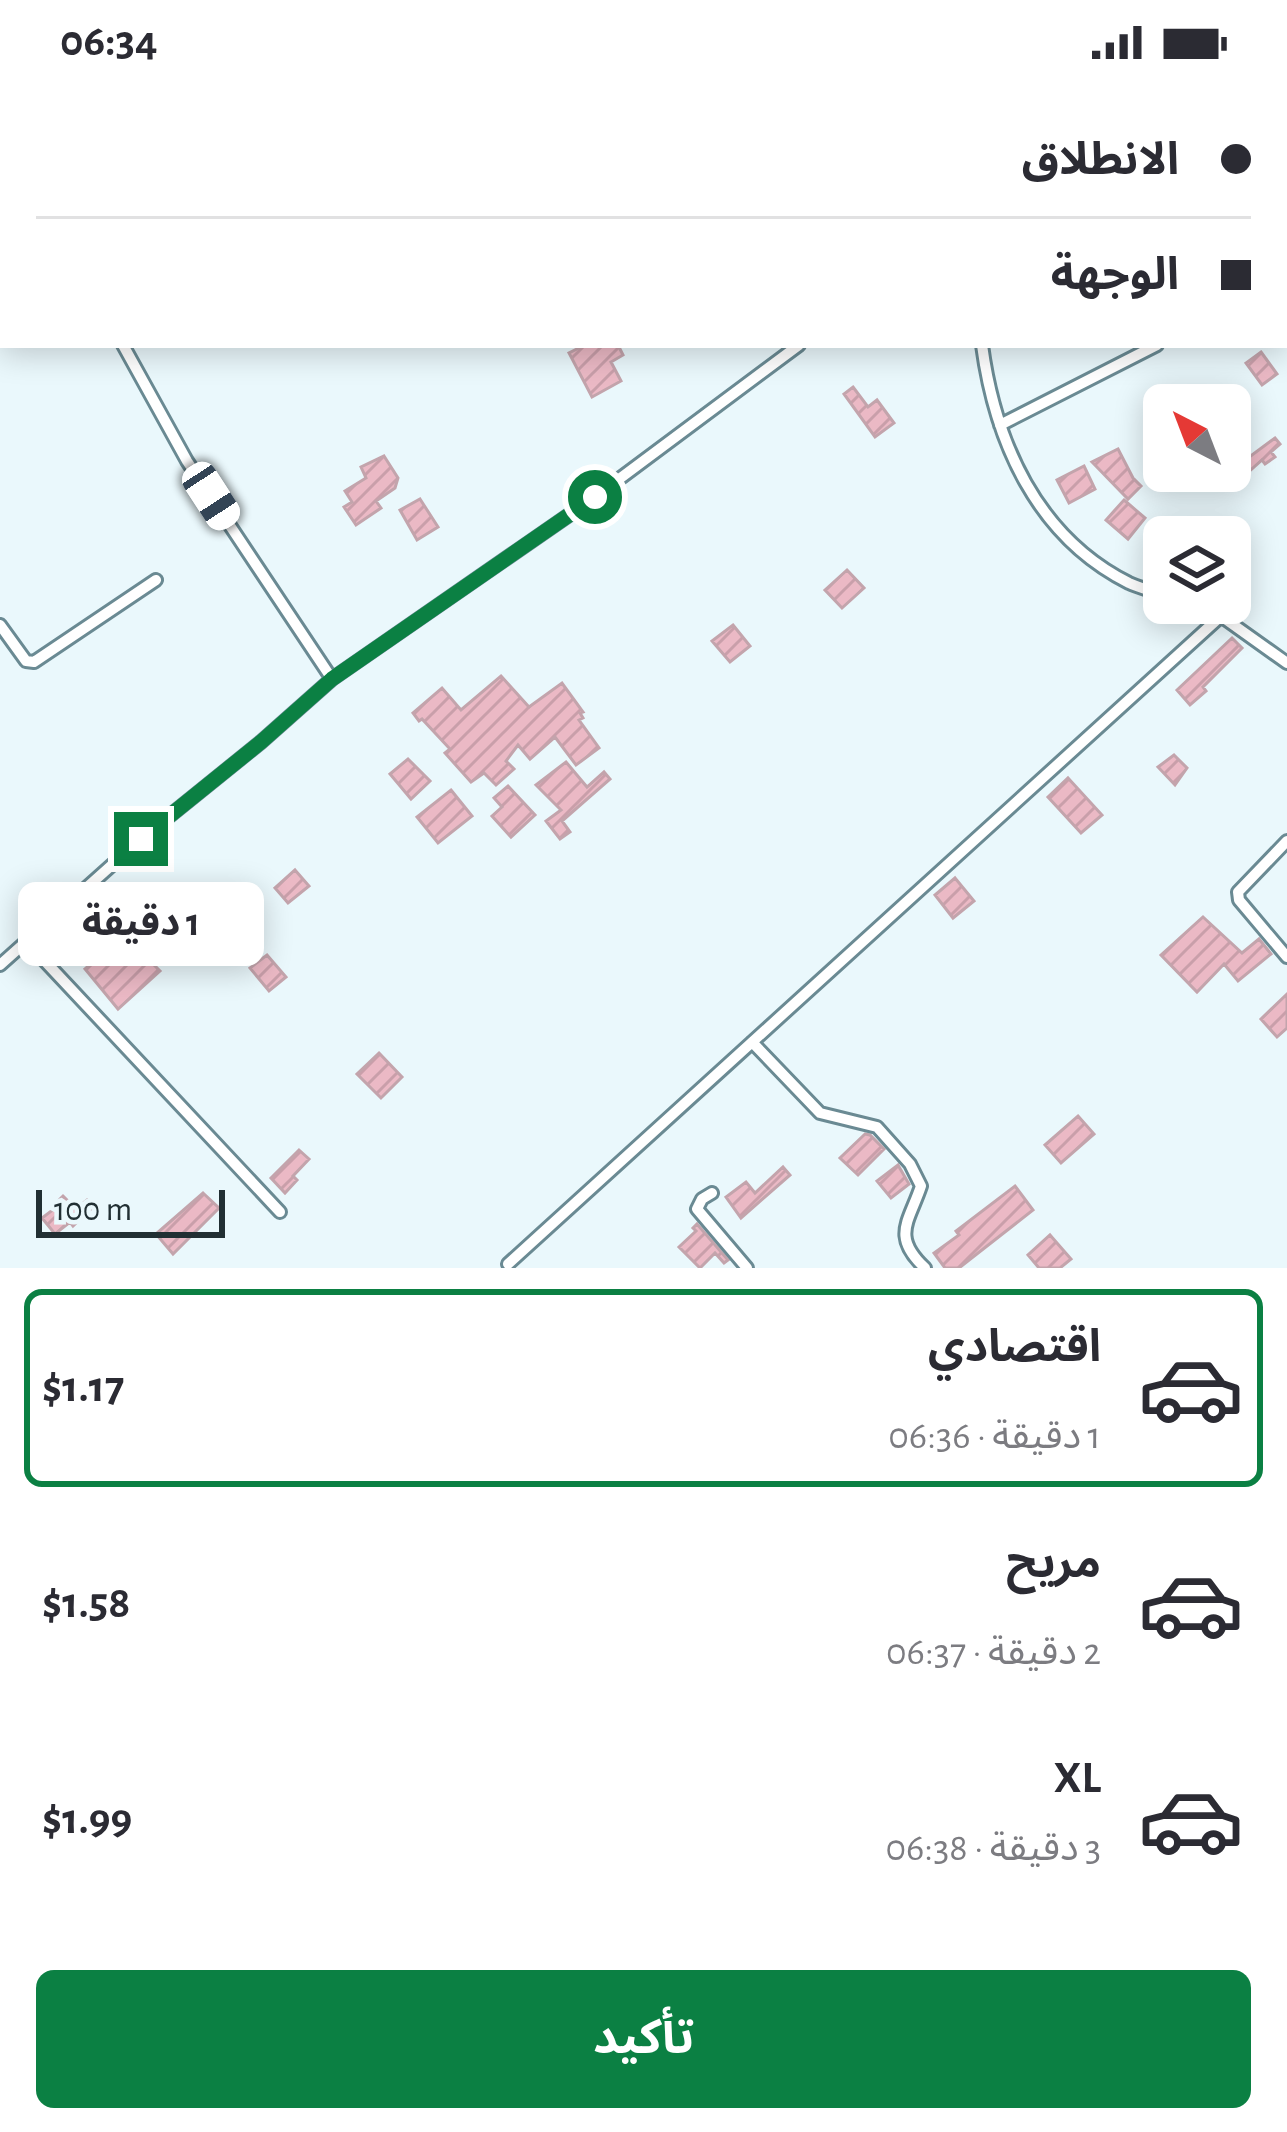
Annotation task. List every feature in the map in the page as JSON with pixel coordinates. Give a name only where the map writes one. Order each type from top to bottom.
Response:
[{"type":"street","points":[[125,348],[188,461],[332,679]]},
{"type":"street","points":[[0,965],[332,679],[595,497],[795,348]]},
{"type":"street","points":[[982,348],[1000,425],[1034,500],[1085,553],[1143,588]]},
{"type":"street","points":[[1000,425],[1150,348]]},
{"type":"street","points":[[0,625],[26,661],[34,662],[156,580]]},
{"type":"street","points":[[508,1264],[1212,624]]},
{"type":"street","points":[[1232,624],[1287,663]]},
{"type":"street","points":[[1287,841],[1238,892],[1245,908],[1287,956]]},
{"type":"street","points":[[27,942],[280,1212]]},
{"type":"street","points":[[752,1042],[820,1112],[877,1127],[910,1164],[921,1186],[904,1228],[910,1250],[925,1268]]},
{"type":"street","points":[[712,1192],[697,1209],[747,1268]]},
{"type":"building","points":[[579,348],[620,348],[623,355],[611,362],[621,381],[592,397],[569,353]]},
{"type":"building","points":[[1261,352],[1277,374],[1262,385],[1246,363]]},
{"type":"building","points":[[853,387],[868,407],[877,400],[894,423],[875,437],[844,394]]},
{"type":"building","points":[[1275,438],[1280,444],[1271,452],[1275,457],[1251,470],[1251,456]]},
{"type":"building","points":[[1118,449],[1141,486],[1128,499],[1092,462]]},
{"type":"building","points":[[384,456],[398,478],[395,488],[376,501],[381,508],[356,525],[344,507],[352,502],[345,491],[366,478],[361,467]]},
{"type":"building","points":[[1084,466],[1095,489],[1069,503],[1057,480]]},
{"type":"building","points":[[420,499],[438,527],[417,540],[400,510]]},
{"type":"building","points":[[1124,500],[1143,516],[1128,539],[1106,520]]},
{"type":"building","points":[[847,570],[864,588],[842,608],[825,590]]},
{"type":"building","points":[[733,625],[750,646],[730,662],[712,641]]},
{"type":"building","points":[[1232,638],[1242,648],[1190,705],[1177,690]]},
{"type":"building","points":[[501,676],[529,707],[562,683],[583,712],[579,720],[599,748],[576,765],[555,737],[530,759],[518,745],[506,761],[514,769],[496,785],[484,773],[471,782],[445,753],[450,749],[413,713],[442,688],[461,710]]},
{"type":"building","points":[[1174,755],[1187,768],[1175,785],[1158,767]]},
{"type":"building","points":[[408,759],[430,781],[411,799],[390,774]]},
{"type":"building","points":[[566,762],[587,787],[604,772],[610,779],[562,821],[570,832],[560,839],[546,821],[561,810],[536,785]]},
{"type":"building","points":[[1068,778],[1102,815],[1081,833],[1048,797]]},
{"type":"building","points":[[508,786],[535,815],[511,837],[492,816],[502,807],[494,798]]},
{"type":"building","points":[[451,790],[472,816],[438,843],[417,817]]},
{"type":"building","points":[[295,870],[309,886],[288,903],[275,888]]},
{"type":"building","points":[[955,878],[974,901],[953,918],[935,895]]},
{"type":"building","points":[[240,909],[254,927],[235,943],[220,924]]},
{"type":"building","points":[[1203,917],[1242,953],[1259,939],[1271,954],[1238,981],[1224,964],[1197,992],[1161,955]]},
{"type":"building","points":[[124,935],[160,971],[118,1009],[85,969]]},
{"type":"building","points":[[267,955],[286,977],[269,991],[250,968]]},
{"type":"building","points":[[1287,994],[1287,1028],[1277,1037],[1261,1019]]},
{"type":"building","points":[[379,1053],[402,1077],[381,1098],[357,1074]]},
{"type":"building","points":[[1078,1116],[1094,1134],[1061,1163],[1045,1145]]},
{"type":"building","points":[[865,1134],[884,1149],[858,1175],[840,1158]]},
{"type":"building","points":[[299,1150],[309,1159],[285,1193],[271,1178]]},
{"type":"building","points":[[898,1165],[909,1184],[891,1198],[877,1181]]},
{"type":"building","points":[[783,1167],[790,1175],[741,1218],[726,1197],[746,1182],[755,1193]]},
{"type":"building","points":[[1015,1186],[1033,1210],[959,1268],[945,1268],[934,1253]]},
{"type":"building","points":[[203,1193],[219,1208],[173,1254],[156,1234]]},
{"type":"building","points":[[63,1196],[76,1209],[87,1200],[93,1207],[73,1226],[70,1222],[55,1234],[42,1218]]},
{"type":"building","points":[[697,1224],[728,1260],[724,1263],[715,1253],[700,1268],[679,1247]]},
{"type":"building","points":[[1050,1235],[1071,1259],[1060,1268],[1039,1268],[1028,1255]]},
{"type":"route","points":[[141,839],[332,679],[595,497]]}]
